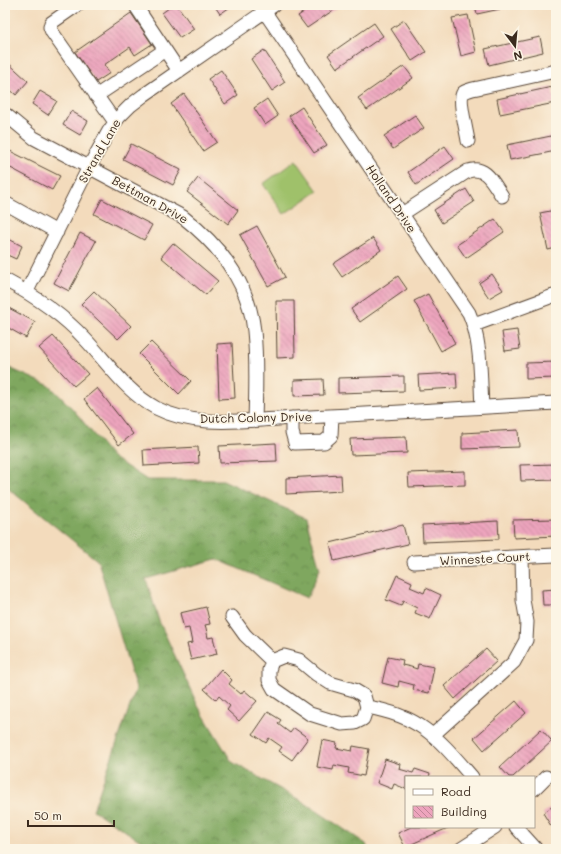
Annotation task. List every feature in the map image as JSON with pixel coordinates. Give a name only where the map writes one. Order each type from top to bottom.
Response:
[{"type":"street","points":[[77,5],[51,23],[50,27],[115,122]]},
{"type":"street","points":[[135,5],[179,71]]},
{"type":"street","name":"Strand Lane","points":[[27,291],[89,167],[115,122],[131,105],[267,7]]},
{"type":"street","name":"Holland Drive","points":[[267,7],[402,214],[469,313],[474,325],[478,342],[482,407]]},
{"type":"street","points":[[96,96],[165,50]]},
{"type":"street","points":[[468,141],[462,110],[462,94],[473,89],[556,71]]},
{"type":"street","name":"Bettman Drive","points":[[5,114],[34,138],[183,217],[200,230],[215,245],[228,262],[238,280],[245,295],[252,321],[254,331],[256,420]]},
{"type":"street","points":[[402,214],[468,171],[474,169],[485,173],[502,196]]},
{"type":"street","points":[[5,203],[56,232]]},
{"type":"street","name":"Dutch Colony Drive","points":[[5,280],[27,291],[59,314],[75,328],[129,388],[142,399],[156,408],[193,419],[204,421],[256,420],[556,403]]},
{"type":"street","points":[[474,325],[554,296]]},
{"type":"street","points":[[292,418],[292,432],[295,443],[324,442],[331,436],[332,416]]},
{"type":"street","name":"Winneste Court","points":[[414,562],[556,555]]},
{"type":"street","points":[[433,735],[514,662],[526,640],[527,622],[523,600],[522,557]]},
{"type":"street","points":[[232,617],[245,635],[272,661]]},
{"type":"street","points":[[284,656],[299,660],[330,683],[354,690],[364,696],[368,707],[363,719],[355,723],[342,724],[310,714],[274,689],[269,680],[269,670],[272,661],[284,656]]},
{"type":"street","points":[[368,707],[404,717],[419,725],[441,742],[471,776]]},
{"type":"street","points":[[535,788],[546,778]]},
{"type":"street","points":[[461,849],[493,828]]},
{"type":"street","points":[[517,828],[536,849]]},
{"type":"green space","points":[[296,160],[318,191],[284,214],[263,184]]},
{"type":"green space","points":[[5,366],[50,386],[72,408],[112,457],[147,480],[223,480],[306,518],[320,569],[307,598],[216,559],[146,579],[159,621],[198,706],[232,762],[305,803],[366,844],[368,849],[153,849],[93,810],[136,689],[98,561],[5,486]]},
{"type":"building","points":[[173,5],[177,5],[194,29],[180,38],[162,13]]},
{"type":"building","points":[[214,5],[233,5],[220,14]]},
{"type":"building","points":[[314,5],[337,5],[338,7],[307,28],[298,16]]},
{"type":"building","points":[[475,5],[514,5],[514,6],[477,14]]},
{"type":"building","points":[[131,13],[152,44],[135,55],[130,47],[104,65],[110,73],[96,82],[75,52]]},
{"type":"building","points":[[468,15],[476,52],[461,56],[452,18]]},
{"type":"building","points":[[404,20],[426,52],[412,61],[391,29]]},
{"type":"building","points":[[374,23],[383,36],[337,68],[328,55]]},
{"type":"building","points":[[540,37],[543,52],[489,65],[485,49]]},
{"type":"building","points":[[264,50],[285,82],[272,91],[251,59]]},
{"type":"building","points":[[5,60],[28,81],[16,95],[5,85]]},
{"type":"building","points":[[404,66],[413,78],[367,110],[358,98]]},
{"type":"building","points":[[221,70],[238,95],[225,104],[208,79]]},
{"type":"building","points":[[552,87],[555,103],[500,114],[497,99]]},
{"type":"building","points":[[40,91],[57,101],[48,115],[32,104]]},
{"type":"building","points":[[184,94],[217,142],[203,151],[171,104]]},
{"type":"building","points":[[267,99],[278,116],[265,125],[254,108]]},
{"type":"building","points":[[302,107],[327,145],[314,153],[289,116]]},
{"type":"building","points":[[71,111],[88,121],[80,135],[63,125]]},
{"type":"building","points":[[415,115],[424,128],[393,149],[384,136]]},
{"type":"building","points":[[556,135],[556,151],[510,160],[507,145]]},
{"type":"building","points":[[131,144],[181,170],[173,185],[123,159]]},
{"type":"building","points":[[445,146],[454,159],[416,185],[408,172]]},
{"type":"building","points":[[10,151],[60,176],[52,190],[5,165],[5,161]]},
{"type":"building","points":[[198,178],[238,210],[228,224],[187,192]]},
{"type":"building","points":[[466,189],[474,202],[442,223],[434,210]]},
{"type":"building","points":[[102,199],[152,225],[144,240],[94,214]]},
{"type":"building","points":[[555,210],[556,248],[548,250],[540,213]]},
{"type":"building","points":[[495,219],[504,232],[466,258],[457,245]]},
{"type":"building","points":[[257,226],[285,277],[268,286],[240,235]]},
{"type":"building","points":[[80,233],[96,241],[69,291],[54,283]]},
{"type":"building","points":[[5,237],[22,246],[16,259],[5,254]]},
{"type":"building","points":[[373,238],[381,250],[342,277],[333,264]]},
{"type":"building","points":[[173,243],[218,281],[206,295],[161,257]]},
{"type":"building","points":[[492,274],[503,290],[489,298],[479,283]]},
{"type":"building","points":[[398,276],[407,289],[360,322],[351,309]]},
{"type":"building","points":[[94,291],[131,326],[118,339],[81,304]]},
{"type":"building","points":[[428,294],[455,343],[441,351],[414,301]]},
{"type":"building","points":[[276,301],[294,301],[295,357],[277,358]]},
{"type":"building","points":[[5,306],[35,322],[26,338],[5,326]]},
{"type":"building","points":[[517,330],[520,349],[505,351],[502,332]]},
{"type":"building","points":[[53,336],[88,374],[74,386],[39,348]]},
{"type":"building","points":[[151,342],[191,381],[179,394],[139,354]]},
{"type":"building","points":[[232,343],[235,398],[219,399],[217,344]]},
{"type":"building","points":[[556,362],[556,378],[526,379],[526,363]]},
{"type":"building","points":[[456,373],[457,388],[419,390],[418,375]]},
{"type":"building","points":[[404,376],[404,391],[338,393],[338,378]]},
{"type":"building","points":[[323,379],[324,395],[294,396],[294,380]]},
{"type":"building","points":[[97,388],[133,434],[119,445],[84,399]]},
{"type":"building","points":[[518,430],[519,447],[462,449],[462,433]]},
{"type":"building","points":[[406,437],[407,453],[351,455],[350,439]]},
{"type":"building","points":[[276,443],[277,461],[220,463],[219,446]]},
{"type":"building","points":[[198,447],[199,463],[144,466],[143,450]]},
{"type":"building","points":[[556,464],[556,480],[521,481],[520,465]]},
{"type":"building","points":[[465,471],[465,485],[409,487],[408,473]]},
{"type":"building","points":[[341,475],[342,491],[286,494],[286,478]]},
{"type":"building","points":[[556,519],[556,536],[514,538],[513,520]]},
{"type":"building","points":[[498,521],[499,539],[423,542],[422,525]]},
{"type":"building","points":[[403,525],[408,544],[334,561],[330,543]]},
{"type":"building","points":[[397,575],[412,582],[410,587],[424,593],[426,588],[441,595],[430,619],[415,613],[417,608],[403,601],[401,606],[386,600]]},
{"type":"building","points":[[556,589],[556,605],[543,605],[542,590]]},
{"type":"building","points":[[206,607],[210,624],[205,625],[208,638],[213,637],[217,654],[191,660],[187,644],[192,643],[189,628],[184,629],[180,613]]},
{"type":"building","points":[[486,649],[497,661],[455,699],[444,686]]},
{"type":"building","points":[[388,657],[403,660],[402,665],[417,669],[418,664],[434,667],[429,693],[413,690],[414,685],[399,681],[398,687],[382,683]]},
{"type":"building","points":[[221,669],[232,680],[229,684],[241,694],[244,690],[257,701],[239,721],[227,710],[230,706],[219,696],[216,700],[204,689]]},
{"type":"building","points":[[516,701],[526,713],[484,750],[474,738]]},
{"type":"building","points":[[268,712],[281,720],[278,724],[290,733],[294,728],[308,738],[292,760],[279,751],[282,747],[269,738],[266,743],[253,734]]},
{"type":"building","points":[[541,729],[552,741],[514,776],[508,776],[500,767]]},
{"type":"building","points":[[322,740],[337,743],[336,748],[352,751],[353,746],[369,749],[364,776],[348,773],[349,768],[334,765],[333,770],[317,767]]},
{"type":"building","points":[[385,759],[400,764],[399,769],[413,773],[415,769],[430,774],[429,776],[405,776],[405,789],[394,784],[392,789],[377,783]]},
{"type":"building","points":[[556,804],[556,823],[551,826],[543,813]]},
{"type":"building","points":[[409,828],[448,828],[405,847],[398,833]]}]
